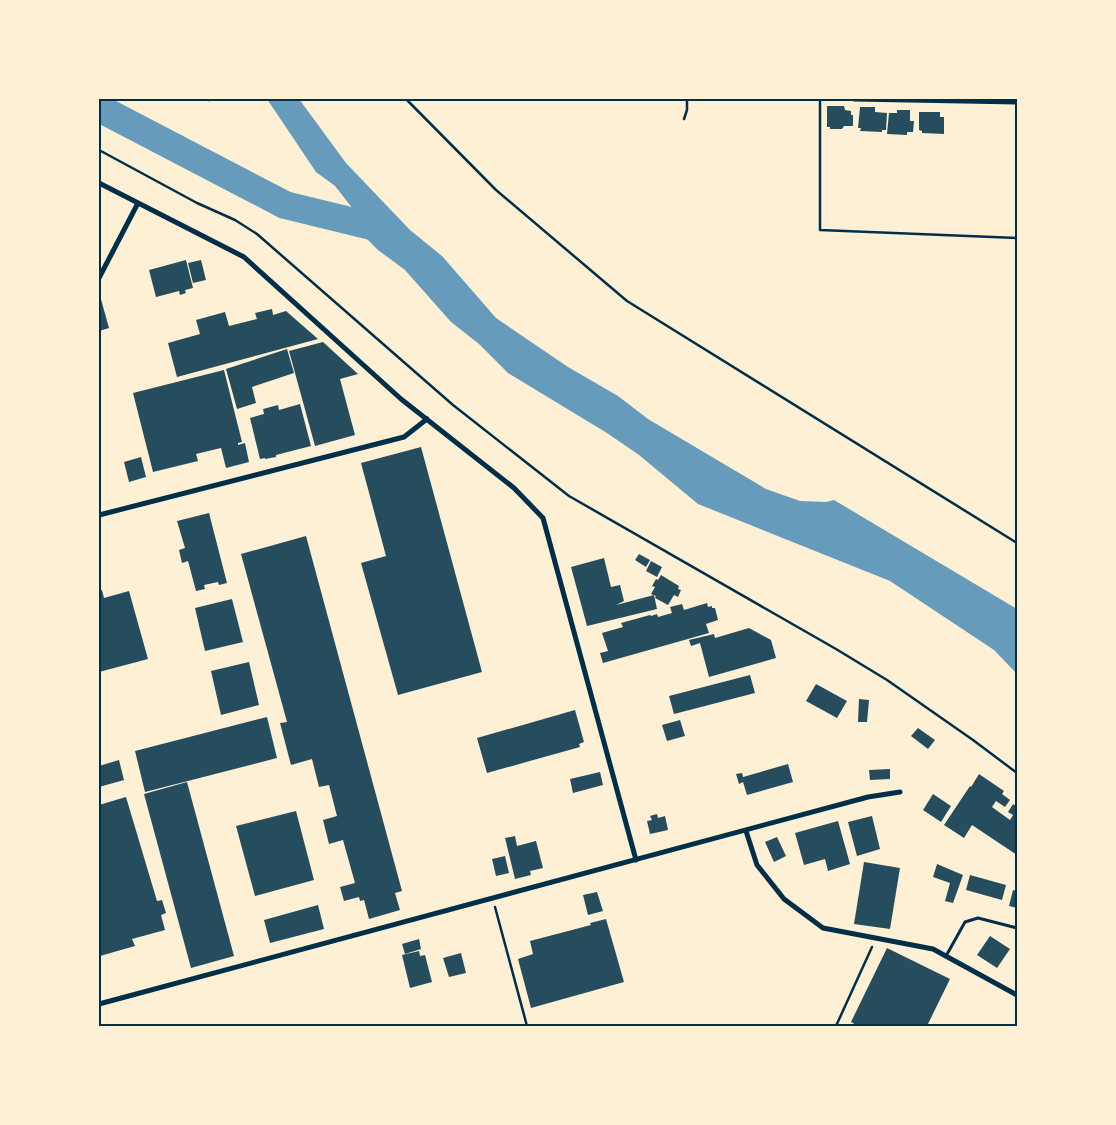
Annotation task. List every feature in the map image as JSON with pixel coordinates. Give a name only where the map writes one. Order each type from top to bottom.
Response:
[{"type":"street","points":[[854,99],[1017,102]]},
{"type":"street","points":[[99,183],[244,256],[401,399],[514,488],[543,518],[636,860]]},
{"type":"street","points":[[99,278],[138,203]]},
{"type":"street","points":[[99,515],[404,436],[427,419]]},
{"type":"street","points":[[99,1004],[876,796],[900,792]]},
{"type":"street","points":[[746,831],[757,865],[784,899],[823,928],[933,949],[1017,995]]},
{"type":"lane","points":[[946,956],[965,922],[978,918],[1017,928]]},
{"type":"path","points":[[406,99],[496,190],[626,301],[1017,543]]},
{"type":"path","points":[[684,119],[687,110],[687,99]]},
{"type":"path","points":[[820,99],[820,230],[1017,238]]},
{"type":"path","points":[[99,150],[197,203],[235,220],[257,234],[453,405],[569,496],[878,675],[973,740],[1017,773]]},
{"type":"path","points":[[493,898],[527,1026]]},
{"type":"path","points":[[836,1026],[876,939]]},
{"type":"water","points":[[267,99],[299,99],[346,163],[410,230],[442,256],[496,318],[568,367],[618,396],[648,419],[766,489],[800,501],[826,502],[834,500],[1017,609],[1017,674],[994,650],[890,581],[698,504],[639,455],[607,433],[508,373],[479,344],[451,322],[405,270],[378,250],[364,236],[357,214],[335,186],[316,172]]},
{"type":"building","points":[[827,106],[844,106],[845,110],[851,111],[853,126],[844,126],[842,129],[830,129],[830,127],[827,127]]},
{"type":"building","points":[[860,107],[875,107],[875,112],[887,113],[886,130],[882,130],[882,132],[860,131],[861,128],[858,128]]},
{"type":"building","points":[[897,110],[910,110],[910,121],[914,121],[913,132],[907,132],[907,135],[887,134],[889,113],[897,113]]},
{"type":"building","points":[[919,112],[940,112],[940,117],[944,117],[944,134],[922,133],[919,130]]},
{"type":"building","points":[[186,260],[193,288],[185,290],[186,293],[180,295],[179,291],[156,297],[149,270]]},
{"type":"building","points":[[201,260],[206,280],[193,283],[188,263]]},
{"type":"building","points":[[99,292],[109,328],[99,331]]},
{"type":"building","points":[[272,309],[273,315],[286,311],[318,339],[177,377],[168,343],[200,334],[196,320],[225,312],[229,326],[257,319],[255,313]]},
{"type":"building","points":[[323,342],[358,374],[340,379],[355,435],[315,446],[289,351]]},
{"type":"building","points":[[287,349],[294,373],[252,387],[256,403],[237,409],[226,369]]},
{"type":"building","points":[[224,370],[242,442],[238,443],[238,445],[245,443],[249,462],[226,468],[221,448],[196,454],[198,461],[153,472],[133,393]]},
{"type":"building","points":[[300,404],[311,446],[276,455],[276,457],[260,459],[250,418],[264,414],[263,409],[278,405],[279,410]]},
{"type":"building","points":[[421,447],[482,672],[398,695],[361,563],[386,556],[361,463]]},
{"type":"building","points":[[141,457],[146,477],[129,482],[124,462]]},
{"type":"building","points":[[209,513],[227,583],[219,585],[218,582],[204,585],[205,589],[196,591],[188,561],[182,563],[179,550],[185,548],[177,521]]},
{"type":"building","points":[[306,536],[402,891],[395,893],[400,910],[369,919],[364,900],[360,901],[359,897],[344,901],[340,887],[355,883],[343,840],[329,844],[323,820],[337,816],[329,785],[319,787],[312,759],[291,765],[280,723],[287,722],[241,554]]},
{"type":"building","points":[[639,554],[650,560],[646,567],[635,560]]},
{"type":"building","points":[[604,558],[611,587],[620,585],[624,601],[616,605],[654,595],[657,609],[587,626],[571,567]]},
{"type":"building","points":[[651,561],[662,567],[657,577],[646,571]]},
{"type":"building","points":[[661,575],[679,586],[678,589],[681,590],[678,597],[674,595],[668,605],[651,594],[655,587],[652,586]]},
{"type":"building","points":[[102,590],[104,598],[129,591],[148,659],[99,672],[99,591]]},
{"type":"building","points":[[232,599],[243,642],[205,651],[195,608]]},
{"type":"building","points":[[707,603],[708,607],[712,606],[712,608],[715,608],[718,620],[706,624],[709,633],[603,663],[600,653],[608,651],[602,633],[623,627],[621,623],[650,615],[657,614],[658,617],[672,613],[670,607],[682,604],[684,610]]},
{"type":"building","points":[[749,628],[771,640],[776,658],[709,677],[700,643],[691,646],[689,640],[714,634],[715,638]]},
{"type":"building","points":[[249,662],[259,705],[221,715],[211,671]]},
{"type":"building","points":[[750,675],[755,693],[674,714],[669,696]]},
{"type":"building","points":[[816,684],[847,701],[837,718],[806,701]]},
{"type":"building","points":[[859,699],[869,700],[867,722],[858,722]]},
{"type":"building","points":[[575,710],[584,742],[579,744],[580,747],[487,773],[477,738]]},
{"type":"building","points":[[267,717],[277,758],[145,792],[135,751]]},
{"type":"building","points":[[680,720],[685,736],[667,741],[662,725]]},
{"type":"building","points":[[918,728],[935,740],[928,749],[911,736]]},
{"type":"building","points":[[119,760],[124,780],[99,787],[99,766]]},
{"type":"building","points":[[788,764],[793,782],[747,795],[743,782],[739,784],[736,774],[742,773],[743,777]]},
{"type":"building","points":[[890,769],[890,779],[870,780],[869,770]]},
{"type":"building","points":[[600,772],[603,785],[573,793],[570,779]]},
{"type":"building","points":[[979,774],[1004,791],[1002,794],[1010,800],[1005,807],[996,801],[992,807],[1010,820],[1013,815],[1008,812],[1013,804],[1017,807],[1017,855],[972,825],[964,838],[944,825]]},
{"type":"building","points":[[187,782],[234,956],[191,968],[144,794]]},
{"type":"building","points":[[933,794],[951,806],[941,822],[923,810]]},
{"type":"building","points":[[126,797],[157,901],[162,900],[166,913],[161,915],[165,930],[132,939],[135,946],[100,956],[99,805]]},
{"type":"building","points":[[296,811],[314,880],[255,896],[236,826]]},
{"type":"building","points":[[657,814],[658,818],[665,816],[668,830],[650,834],[647,821],[652,820],[650,816]]},
{"type":"building","points":[[872,816],[880,849],[857,856],[848,822]]},
{"type":"building","points":[[838,821],[850,864],[828,871],[825,859],[804,865],[795,833]]},
{"type":"building","points":[[515,836],[517,846],[536,841],[543,868],[530,871],[531,875],[515,879],[505,838]]},
{"type":"building","points":[[777,837],[786,856],[774,862],[765,842]]},
{"type":"building","points":[[505,856],[509,873],[496,876],[492,859]]},
{"type":"building","points":[[864,862],[900,868],[890,929],[854,924]]},
{"type":"building","points":[[937,864],[963,875],[953,903],[945,901],[950,883],[933,877]]},
{"type":"building","points":[[970,875],[1006,885],[1002,900],[966,890]]},
{"type":"building","points":[[1013,890],[1017,891],[1017,908],[1009,906]]},
{"type":"building","points":[[597,892],[603,911],[588,915],[583,895]]},
{"type":"building","points":[[318,905],[324,929],[270,943],[264,920]]},
{"type":"building","points":[[606,919],[624,982],[531,1008],[518,959],[533,954],[530,941],[591,925],[590,923]]},
{"type":"building","points":[[990,936],[1010,949],[997,968],[977,955]]},
{"type":"building","points":[[419,939],[421,949],[405,954],[402,944]]},
{"type":"building","points":[[887,948],[950,979],[927,1026],[858,1026],[851,1022]]},
{"type":"building","points":[[419,951],[420,956],[425,955],[432,982],[410,988],[402,955]]},
{"type":"building","points":[[461,953],[466,973],[449,977],[443,958]]},
{"type":"waterway","points":[[99,108],[285,205],[379,228]]}]
